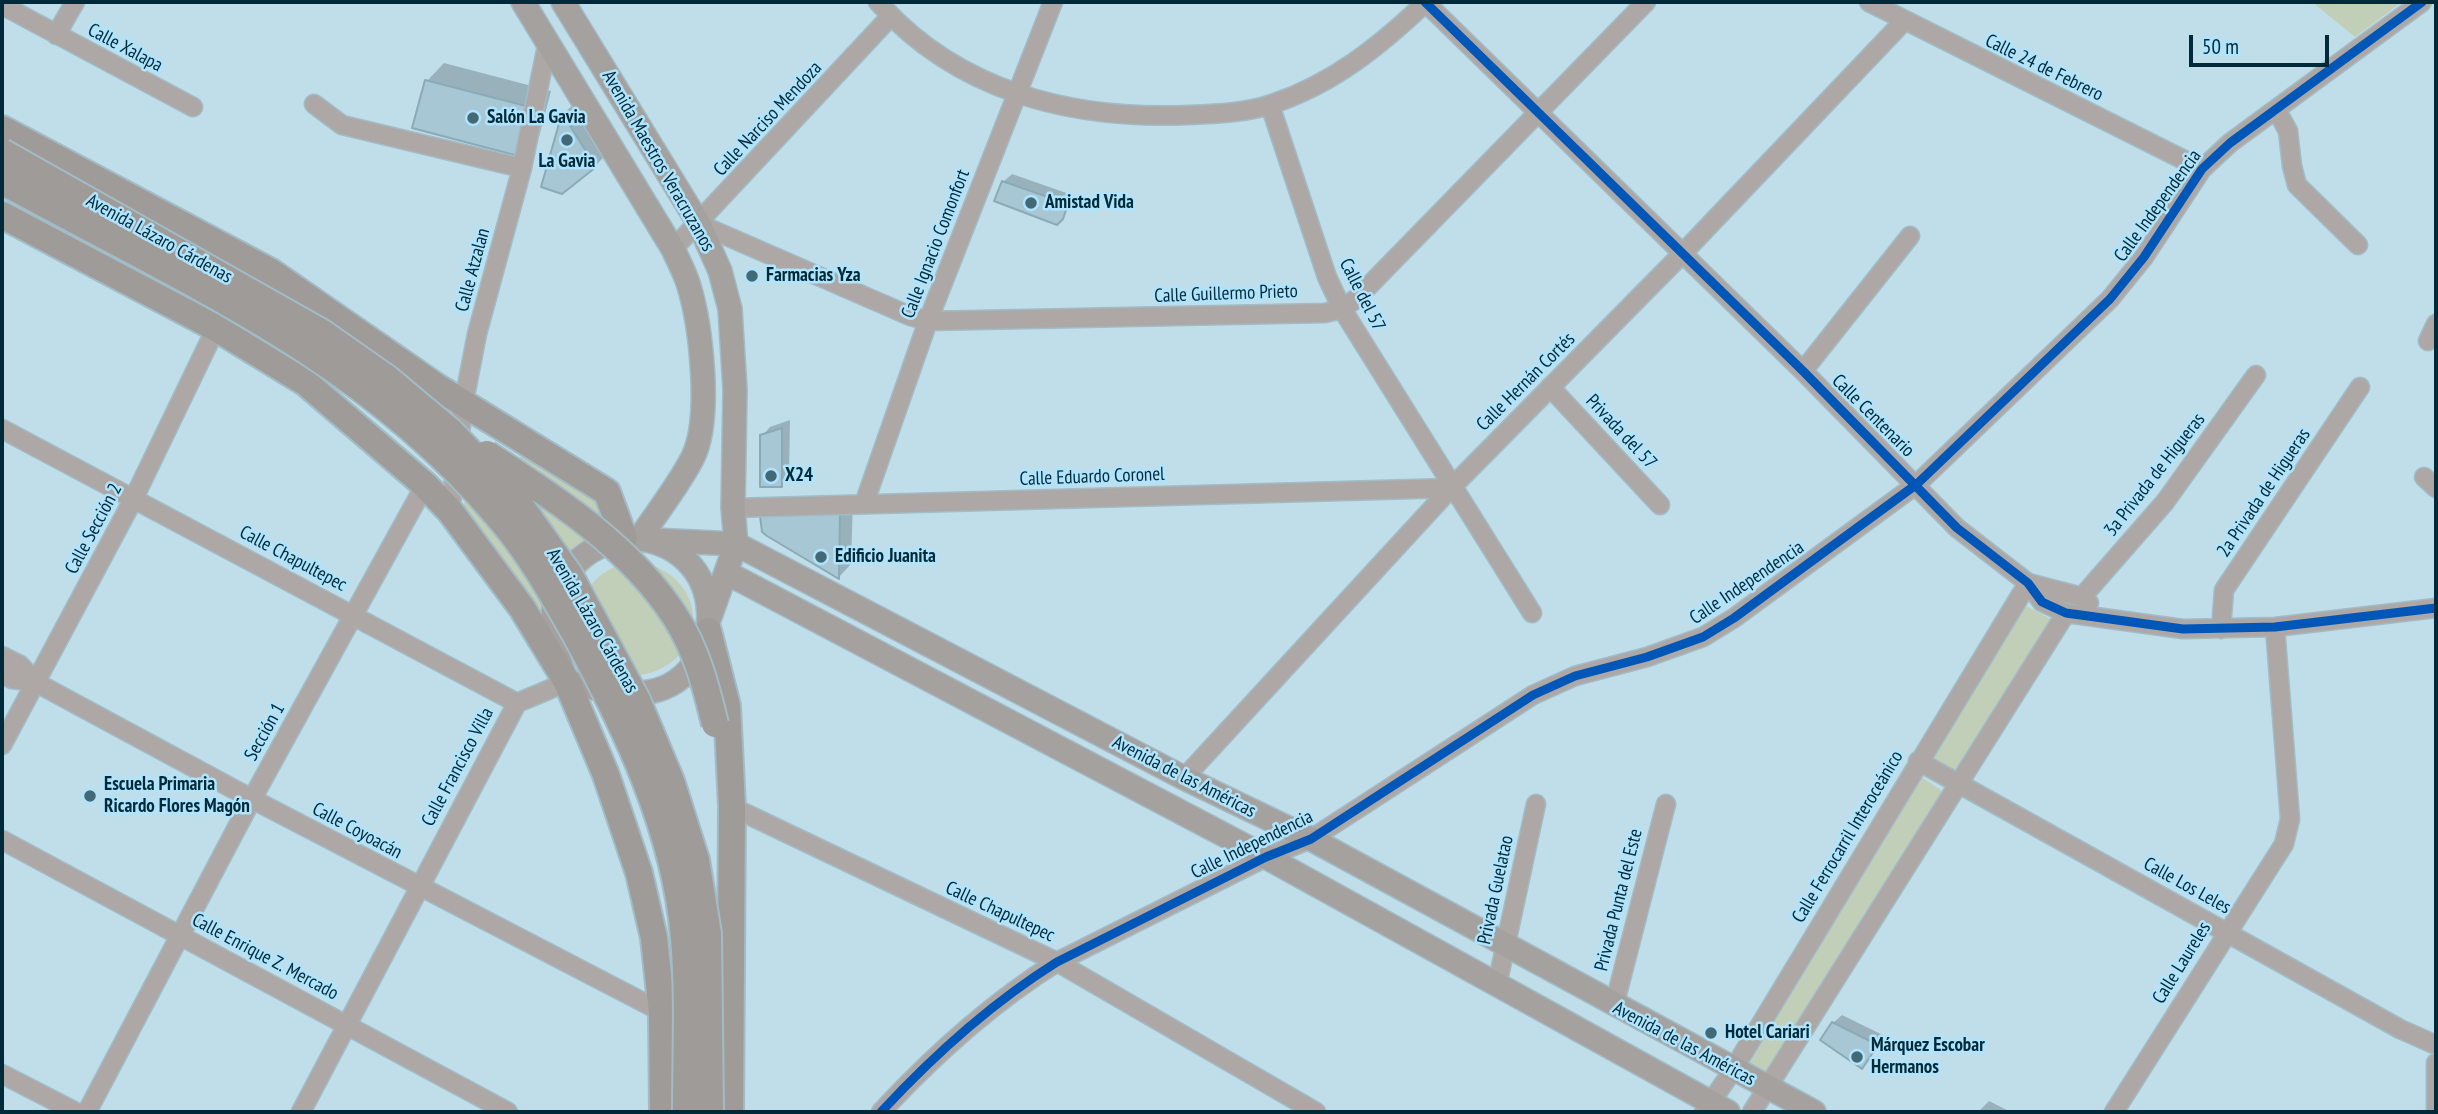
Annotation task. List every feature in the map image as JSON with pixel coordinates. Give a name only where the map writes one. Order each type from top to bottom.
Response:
[{"type":"highway","points":[[2,129],[271,272],[437,387],[464,401],[607,492],[639,539]]},
{"type":"highway","name":"Avenida Lázaro Cárdenas","points":[[2,152],[321,332],[388,379],[451,432],[517,501],[569,574],[637,700],[671,781],[696,860],[708,934],[710,1112]]},
{"type":"highway","name":"Avenida Lázaro Cárdenas","points":[[2,181],[308,352],[374,400],[430,447],[497,515],[547,583],[617,710],[649,789],[671,865],[684,936],[686,1112]]},
{"type":"highway","points":[[2,215],[216,328],[306,383],[416,476],[450,511],[522,608],[567,682],[606,775],[639,873],[654,937],[662,1012],[663,1112]]},
{"type":"highway","points":[[416,476],[440,434],[444,411],[437,387]]},
{"type":"highway","points":[[451,432],[537,486],[642,574],[677,619],[703,674],[715,724],[721,928],[733,1002]]},
{"type":"highway","points":[[450,511],[463,484],[478,468],[499,453],[533,445]]},
{"type":"highway","points":[[709,624],[727,705],[732,807],[733,1002],[730,1112]]},
{"type":"main road","name":"Avenida Maestros Veracruzanos","points":[[523,2],[673,249],[688,282],[695,314],[702,391],[700,429],[694,456],[639,539]]},
{"type":"main road","name":"Avenida Maestros Veracruzanos","points":[[563,2],[699,224],[720,271],[730,309],[736,390],[733,508],[736,544],[709,624]]},
{"type":"main road","name":"Avenida de las Américas","points":[[639,539],[736,544],[1184,778],[1311,839],[1614,1006],[1814,1112]]},
{"type":"main road","points":[[639,539],[677,551],[695,569],[706,592],[709,624],[696,660],[673,682],[643,693],[611,691],[567,682],[557,658],[553,623],[555,599],[559,587],[579,557],[600,544],[639,539]]},
{"type":"main road","name":"Avenida de las Américas","points":[[727,573],[1266,857],[1714,1109]]},
{"type":"street","points":[[56,35],[75,2]]},
{"type":"street","points":[[878,2],[927,46],[974,75],[1017,96],[1080,110],[1147,117],[1218,114],[1270,105],[1319,85],[1375,48],[1426,2]]},
{"type":"street","name":"Calle Ignacio Comonfort","points":[[864,504],[928,321],[1053,2]]},
{"type":"street","name":"Calle Centenario","points":[[1426,2],[1804,371],[1957,528],[2028,583],[2042,601],[2067,612],[2101,615],[2149,626],[2221,629],[2276,627],[2436,608]]},
{"type":"street","points":[[1342,309],[1357,298],[1646,2]]},
{"type":"street","name":"Calle 24 de Febrero","points":[[1869,2],[2202,169]]},
{"type":"street","name":"Calle Independencia","points":[[881,1112],[963,1035],[1025,982],[1057,962],[1266,857],[1311,839],[1533,695],[1575,676],[1647,657],[1703,637],[1734,618],[1917,484],[2110,299],[2144,257],[2202,169],[2230,143],[2422,2]]},
{"type":"street","name":"Calle Xalapa","points":[[2,5],[193,107]]},
{"type":"street","name":"Calle Narciso Mendoza","points":[[673,249],[891,16]]},
{"type":"street","name":"Calle Hernán Cortés","points":[[1184,778],[1451,488],[1682,254],[1904,21]]},
{"type":"street","name":"Calle Atzalan","points":[[450,511],[464,401],[477,334],[522,169],[548,41]]},
{"type":"street","points":[[314,104],[342,125],[522,169]]},
{"type":"street","name":"Calle del 57","points":[[1270,105],[1327,277],[1342,309],[1451,488]]},
{"type":"street","points":[[2276,109],[2288,131],[2297,185],[2358,245]]},
{"type":"street","name":"Calle Guillermo Prieto","points":[[699,224],[910,316],[928,321],[1325,313],[1342,309]]},
{"type":"street","points":[[1804,371],[1910,236]]},
{"type":"street","name":"Calle Sección 2","points":[[2,745],[133,500],[216,328]]},
{"type":"street","name":"3a Privada de Higueras","points":[[2082,597],[2165,502],[2256,375]]},
{"type":"street","name":"Privada del 57","points":[[1550,387],[1660,505]]},
{"type":"street","name":"2a Privada de Higueras","points":[[2221,629],[2224,590],[2360,387]]},
{"type":"street","name":"Calle Chapultepec","points":[[2,429],[517,703]]},
{"type":"street","name":"Sección 1","points":[[87,1112],[252,799],[355,615],[416,476]]},
{"type":"street","points":[[1451,488],[1532,613]]},
{"type":"street","name":"Calle Eduardo Coronel","points":[[733,508],[1451,488]]},
{"type":"street","name":"Calle Centenario","points":[[2028,583],[2082,597],[2101,615]]},
{"type":"street","name":"Calle Ferrocarril Interoceánico","points":[[1714,1109],[1733,1070],[2028,583]]},
{"type":"street","points":[[1752,1112],[1961,785],[2067,612]]},
{"type":"street","name":"Calle Laureles","points":[[2113,1112],[2284,844],[2290,819],[2276,627]]},
{"type":"street","name":"Calle Coyoacán","points":[[2,656],[20,665],[36,682],[252,799],[662,1012]]},
{"type":"street","name":"Calle Coyoacán","points":[[2,674],[12,679],[36,682]]},
{"type":"street","points":[[517,703],[567,682]]},
{"type":"street","name":"Calle Francisco Villa","points":[[301,1112],[517,703]]},
{"type":"street","name":"Calle Los Leles","points":[[1918,761],[2400,1029],[2436,1045]]},
{"type":"street","name":"Privada Guelatao","points":[[1497,985],[1536,804]]},
{"type":"street","name":"Privada Punta del Este","points":[[1614,1006],[1666,804]]},
{"type":"street","name":"Calle Chapultepec","points":[[732,807],[1057,962],[1316,1112]]},
{"type":"street","name":"Calle Enrique Z. Mercado","points":[[2,840],[508,1112]]},
{"type":"street","points":[[2436,1063],[2436,1112]]},
{"type":"street","points":[[2,1074],[76,1112]]},
{"type":"green space","points":[[2312,2],[2402,2],[2355,37]]},
{"type":"green space","points":[[539,454],[632,525],[566,594],[547,629],[461,511],[474,486],[490,469],[511,459]]},
{"type":"green space","points":[[642,562],[667,573],[683,589],[692,607],[693,627],[686,646],[672,662],[651,672],[624,676],[581,600],[593,583],[606,572],[622,565]]},
{"type":"green space","points":[[2026,606],[2051,619],[1959,776],[1931,760]]},
{"type":"green space","points":[[1920,776],[1942,791],[1770,1082],[1747,1068]]},
{"type":"building","name":"Salón La Gavia","points":[[425,80],[534,108],[522,157],[412,128]]},
{"type":"building","name":"La Gavia","points":[[562,113],[596,167],[562,194],[541,187]]},
{"type":"building","name":"Amistad Vida","points":[[1002,181],[1068,204],[1063,219],[1057,225],[994,201]]},
{"type":"building","points":[[782,428],[782,487],[760,487],[760,435]]},
{"type":"building","name":"Edificio Juanita","points":[[840,513],[839,579],[762,532],[760,516]]},
{"type":"building","name":"Márquez Escobar Hermanos","points":[[1832,1022],[1878,1045],[1862,1069],[1820,1040]]},
{"type":"cycle path","points":[[1425,2],[1803,371],[1957,528],[2028,583],[2042,602],[2066,613],[2183,629],[2275,627],[2436,608]]},
{"type":"cycle path","points":[[881,1112],[964,1031],[1057,962],[1266,857],[1311,839],[1533,695],[1575,676],[1647,657],[1703,637],[1734,618],[1917,484],[2110,299],[2144,257],[2202,169],[2230,143],[2422,2]]},
{"type":"place","name":"Salón La Gavia","points":[[473,118]]},
{"type":"place","name":"La Gavia","points":[[567,140]]},
{"type":"place","name":"Amistad Vida","points":[[1031,203]]},
{"type":"place","name":"Farmacias Yza","points":[[752,276]]},
{"type":"place","name":"X24","points":[[771,476]]},
{"type":"place","name":"Edificio Juanita","points":[[821,557]]},
{"type":"place","name":"Escuela Primaria Ricardo Flores Magón","points":[[90,796]]},
{"type":"place","name":"Hotel Cariari","points":[[1711,1033]]},
{"type":"place","name":"Márquez Escobar Hermanos","points":[[1857,1057]]}]
